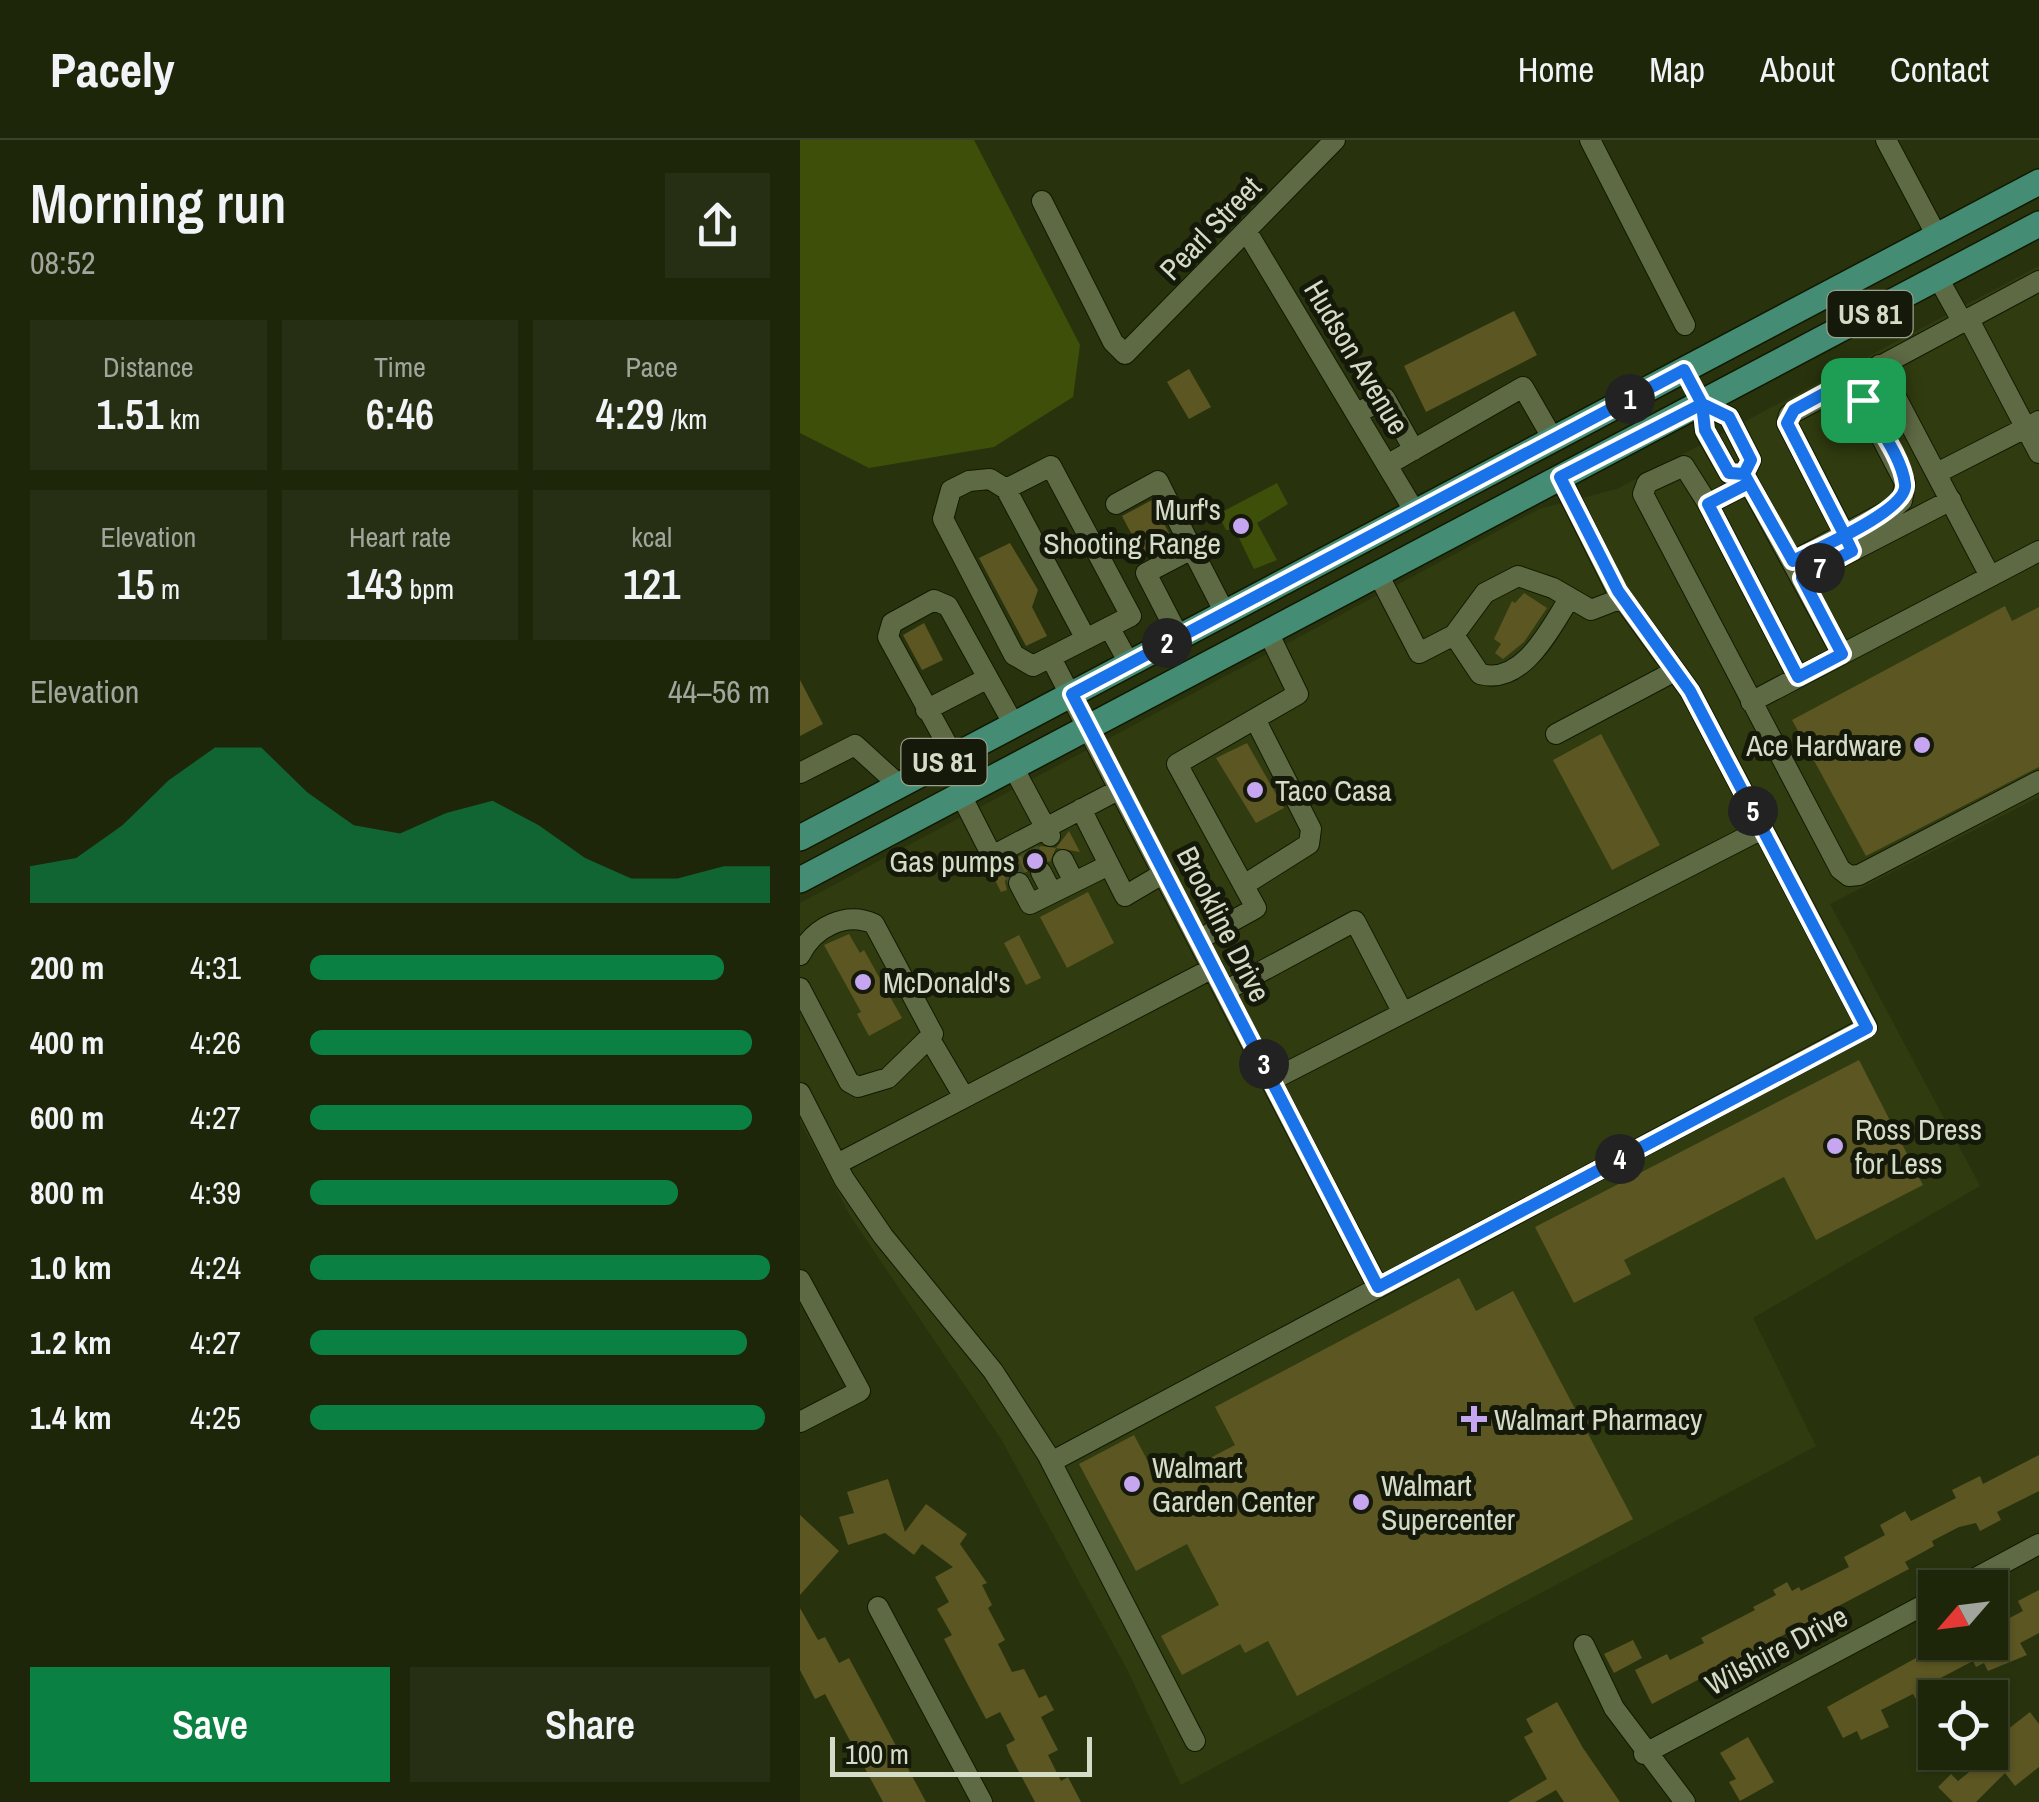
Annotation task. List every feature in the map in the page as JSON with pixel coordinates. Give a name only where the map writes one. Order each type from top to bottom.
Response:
[{"type":"main road","name":"US 81","points":[[800,838],[2039,182]]},
{"type":"main road","name":"US 81","points":[[800,880],[2039,224]]},
{"type":"main road","points":[[1684,370],[1702,404]]},
{"type":"street","name":"Pearl Street","points":[[1042,201],[1114,342],[1125,354],[1335,140]]},
{"type":"street","points":[[1590,140],[1685,325]]},
{"type":"street","points":[[1886,140],[1937,236]]},
{"type":"street","name":"Hudson Avenue","points":[[1248,232],[1415,512]]},
{"type":"street","points":[[1938,278],[2032,425],[2039,453]]},
{"type":"street","points":[[1848,542],[1787,423],[1794,410],[2039,280]]},
{"type":"street","points":[[1879,364],[1990,576]]},
{"type":"street","points":[[1848,542],[1902,501],[1906,483],[1851,379]]},
{"type":"street","points":[[1386,465],[1524,387],[1554,439]]},
{"type":"street","points":[[1356,414],[1385,398],[1414,450]]},
{"type":"street","points":[[1702,404],[1705,430],[1729,473],[1747,478],[1842,654]]},
{"type":"street","points":[[1937,474],[2032,425]]},
{"type":"street","points":[[1006,489],[1051,466],[1130,616],[1051,658],[1034,666],[1014,655],[943,519],[951,490],[968,480],[990,479],[1006,489],[1086,639]]},
{"type":"street","points":[[1798,677],[1708,504],[1684,466],[1642,487],[1750,702],[1840,868],[1848,876],[1859,876],[2039,781]]},
{"type":"street","points":[[1051,1462],[1867,1028],[1675,671],[1622,598],[1560,477]]},
{"type":"street","points":[[1708,504],[1747,478]]},
{"type":"street","points":[[1116,504],[1158,481],[1225,613]]},
{"type":"street","points":[[1798,569],[1848,542],[1951,500]]},
{"type":"street","points":[[1179,637],[1146,573],[1192,549]]},
{"type":"street","points":[[1750,702],[2039,550]]},
{"type":"street","points":[[1378,574],[1419,653],[1454,635],[1485,592],[1518,576],[1590,610],[1622,598]]},
{"type":"street","points":[[1454,635],[1480,674],[1497,674],[1525,662],[1570,599]]},
{"type":"street","points":[[954,756],[896,657],[888,629],[934,600],[948,606],[1014,725]]},
{"type":"street","points":[[1109,627],[1130,663]]},
{"type":"street","points":[[1198,940],[1256,908],[1177,764],[1298,694],[1268,632]]},
{"type":"street","name":"Brookline Drive","points":[[1051,658],[1378,1287]]},
{"type":"street","points":[[1556,734],[1675,671]]},
{"type":"street","points":[[926,710],[988,678]]},
{"type":"street","points":[[1244,885],[1309,844],[1311,829],[1255,719]]},
{"type":"street","points":[[800,773],[854,744],[899,786]]},
{"type":"street","points":[[1013,768],[1048,833]]},
{"type":"street","points":[[961,795],[992,856],[1005,856],[1120,789]]},
{"type":"street","points":[[1081,809],[1124,896],[1164,873]]},
{"type":"street","points":[[1272,1080],[1762,829]]},
{"type":"street","points":[[1063,860],[1074,882]]},
{"type":"street","points":[[1019,883],[1030,904],[1109,864]]},
{"type":"street","points":[[1040,872],[1052,894]]},
{"type":"street","points":[[800,955],[805,944],[830,924],[860,918],[874,924],[933,1034],[888,1078],[858,1087],[850,1082],[800,988]]},
{"type":"street","points":[[1225,991],[1355,921],[1404,1013]]},
{"type":"street","points":[[837,1164],[1213,968]]},
{"type":"street","points":[[800,1039],[821,1027]]},
{"type":"street","points":[[930,1041],[964,1098]]},
{"type":"street","points":[[800,1093],[837,1164],[883,1236],[993,1371],[1051,1462],[1195,1741]]},
{"type":"street","points":[[800,1280],[860,1391],[800,1422]]},
{"type":"street","points":[[1991,1570],[2039,1544]]},
{"type":"street","points":[[878,1607],[982,1802]]},
{"type":"street","name":"Wilshire Drive","points":[[1644,1754],[1918,1609]]},
{"type":"street","points":[[1584,1645],[1614,1708],[1644,1754],[1685,1802]]},
{"type":"shaded area","points":[[800,140],[974,140],[1080,345],[1073,397],[994,447],[869,468],[800,433]]},
{"type":"shaded area","points":[[2039,266],[2039,797],[1830,904],[1980,1186],[1753,1318],[1816,1446],[1181,1785],[1128,1671],[1001,1439],[851,1217],[800,1121],[800,903],[1539,509],[1617,489]]},
{"type":"shaded area","name":"Murf's Shooting Range","points":[[1277,483],[1288,504],[1257,523],[1277,560],[1254,569],[1235,530],[1226,530],[1218,514]]},
{"type":"building","points":[[1514,311],[1537,355],[1426,412],[1404,366]]},
{"type":"building","points":[[1189,369],[1211,407],[1189,419],[1167,382]]},
{"type":"building","points":[[1152,500],[1174,543],[1144,558],[1122,516]]},
{"type":"building","points":[[1010,543],[1038,590],[1032,607],[1047,636],[1026,646],[979,558]]},
{"type":"building","points":[[1524,593],[1547,608],[1524,642],[1503,659],[1495,653],[1501,644],[1494,639],[1512,601],[1515,603]]},
{"type":"building","name":"Ace Hardware","points":[[2005,606],[2012,621],[2039,607],[2039,767],[1866,856],[1792,720]]},
{"type":"building","points":[[924,623],[943,660],[922,670],[903,635]]},
{"type":"building","points":[[800,680],[823,724],[800,736]]},
{"type":"building","points":[[1601,734],[1660,845],[1612,870],[1553,760]]},
{"type":"building","name":"Taco Casa","points":[[1247,743],[1284,808],[1256,823],[1216,758]]},
{"type":"building","points":[[1069,831],[1080,852],[1056,848]]},
{"type":"building","points":[[1041,846],[1056,848],[1050,862],[1036,859],[1027,872],[1012,871],[1005,881],[1007,890],[1001,892],[990,870]]},
{"type":"building","points":[[1088,892],[1114,943],[1067,968],[1040,917]]},
{"type":"building","name":"McDonald's","points":[[849,934],[860,953],[864,950],[902,1018],[869,1036],[857,1014],[861,1012],[824,945]]},
{"type":"building","points":[[1019,935],[1041,978],[1026,985],[1004,943]]},
{"type":"building","points":[[1859,1060],[1923,1185],[1816,1240],[1784,1177],[1624,1260],[1631,1274],[1574,1303],[1535,1227]]},
{"type":"building","name":"Walmart Supercenter","points":[[1459,1278],[1476,1311],[1513,1291],[1633,1519],[1297,1696],[1268,1641],[1245,1653],[1240,1644],[1182,1675],[1161,1636],[1219,1605],[1187,1544],[1136,1571],[1079,1464],[1134,1435],[1160,1484],[1235,1445],[1215,1407]]},
{"type":"building","points":[[2039,1455],[2039,1491],[1997,1512],[2001,1520],[1980,1531],[1976,1523],[1959,1527],[1932,1541],[1934,1546],[1905,1562],[1909,1569],[1652,1704],[1635,1670],[1667,1654],[1670,1660],[1704,1643],[1701,1638],[1755,1610],[1753,1607],[1776,1595],[1773,1590],[1787,1582],[1792,1591],[1799,1587],[1801,1591],[1849,1567],[1844,1557],[1885,1535],[1880,1525],[1905,1511],[1911,1521],[1956,1498],[1952,1490],[1980,1476],[1983,1484]]},
{"type":"building","points":[[888,1479],[905,1532],[926,1504],[967,1534],[960,1544],[987,1583],[982,1585],[992,1605],[988,1608],[1005,1640],[998,1644],[1012,1672],[1024,1669],[1039,1698],[1046,1695],[1054,1710],[1041,1717],[1058,1750],[1048,1755],[1061,1781],[1068,1777],[1081,1802],[1035,1802],[1009,1753],[1006,1745],[1015,1740],[1000,1712],[986,1719],[944,1639],[952,1635],[937,1609],[949,1602],[935,1577],[953,1567],[922,1544],[914,1555],[885,1533],[848,1545],[839,1517],[854,1513],[847,1492]]},
{"type":"building","points":[[800,1515],[839,1551],[800,1595]]},
{"type":"building","points":[[2039,1590],[2039,1633],[2020,1643],[2027,1655],[1988,1671],[1984,1663],[1976,1667],[1973,1661],[1937,1680],[1918,1680],[1918,1701],[1913,1694],[1881,1710],[1889,1727],[1861,1740],[1857,1731],[1843,1738],[1827,1707],[1918,1657],[1918,1660],[2008,1660],[2008,1619],[2023,1611],[2018,1601]]},
{"type":"building","points":[[800,1608],[818,1640],[825,1637],[839,1663],[849,1658],[926,1802],[883,1802],[825,1694],[815,1699],[800,1670]]},
{"type":"building","points":[[1633,1640],[1642,1658],[1614,1673],[1604,1654]]},
{"type":"building","points":[[1557,1702],[1620,1802],[1564,1802],[1556,1790],[1535,1802],[1508,1802],[1547,1779],[1524,1737],[1533,1732],[1526,1719]]},
{"type":"building","points":[[2030,1712],[2039,1724],[2039,1767],[2015,1786],[2005,1773],[1976,1802],[1953,1802],[1938,1787],[1951,1774],[1958,1781],[1972,1770],[2008,1770],[2008,1729]]},
{"type":"building","points":[[1748,1737],[1774,1782],[1740,1801],[1729,1782],[1736,1779],[1720,1753]]},
{"type":"tunnel","points":[[1029,850],[1041,872]]},
{"type":"tunnel","points":[[1008,861],[1019,883]]},
{"type":"place","name":"Murf's Shooting Range","points":[[1241,526]]},
{"type":"place","name":"Ace Hardware","points":[[1922,745]]},
{"type":"place","name":"Taco Casa","points":[[1255,790]]},
{"type":"place","name":"Gas pumps","points":[[1035,861]]},
{"type":"place","name":"McDonald's","points":[[863,982]]},
{"type":"place","name":"Ross Dress for Less","points":[[1835,1146]]},
{"type":"place","name":"Walmart Pharmacy","points":[[1474,1419]]},
{"type":"place","name":"Walmart Garden Center","points":[[1132,1484]]},
{"type":"place","name":"Walmart Supercenter","points":[[1361,1502]]},
{"type":"route","points":[[1863,400],[1851,379],[1794,410],[1787,423],[1844,534],[1852,551],[1802,578],[1842,654],[1798,677],[1708,504],[1749,483],[1744,474],[1751,460],[1729,417],[1702,404],[1560,477],[1618,591],[1690,691],[1867,1028],[1378,1287],[1072,694],[1684,370],[1702,404],[1705,430],[1729,473],[1744,474],[1793,561],[1844,534],[1894,507],[1902,501],[1906,483],[1863,400]]}]
